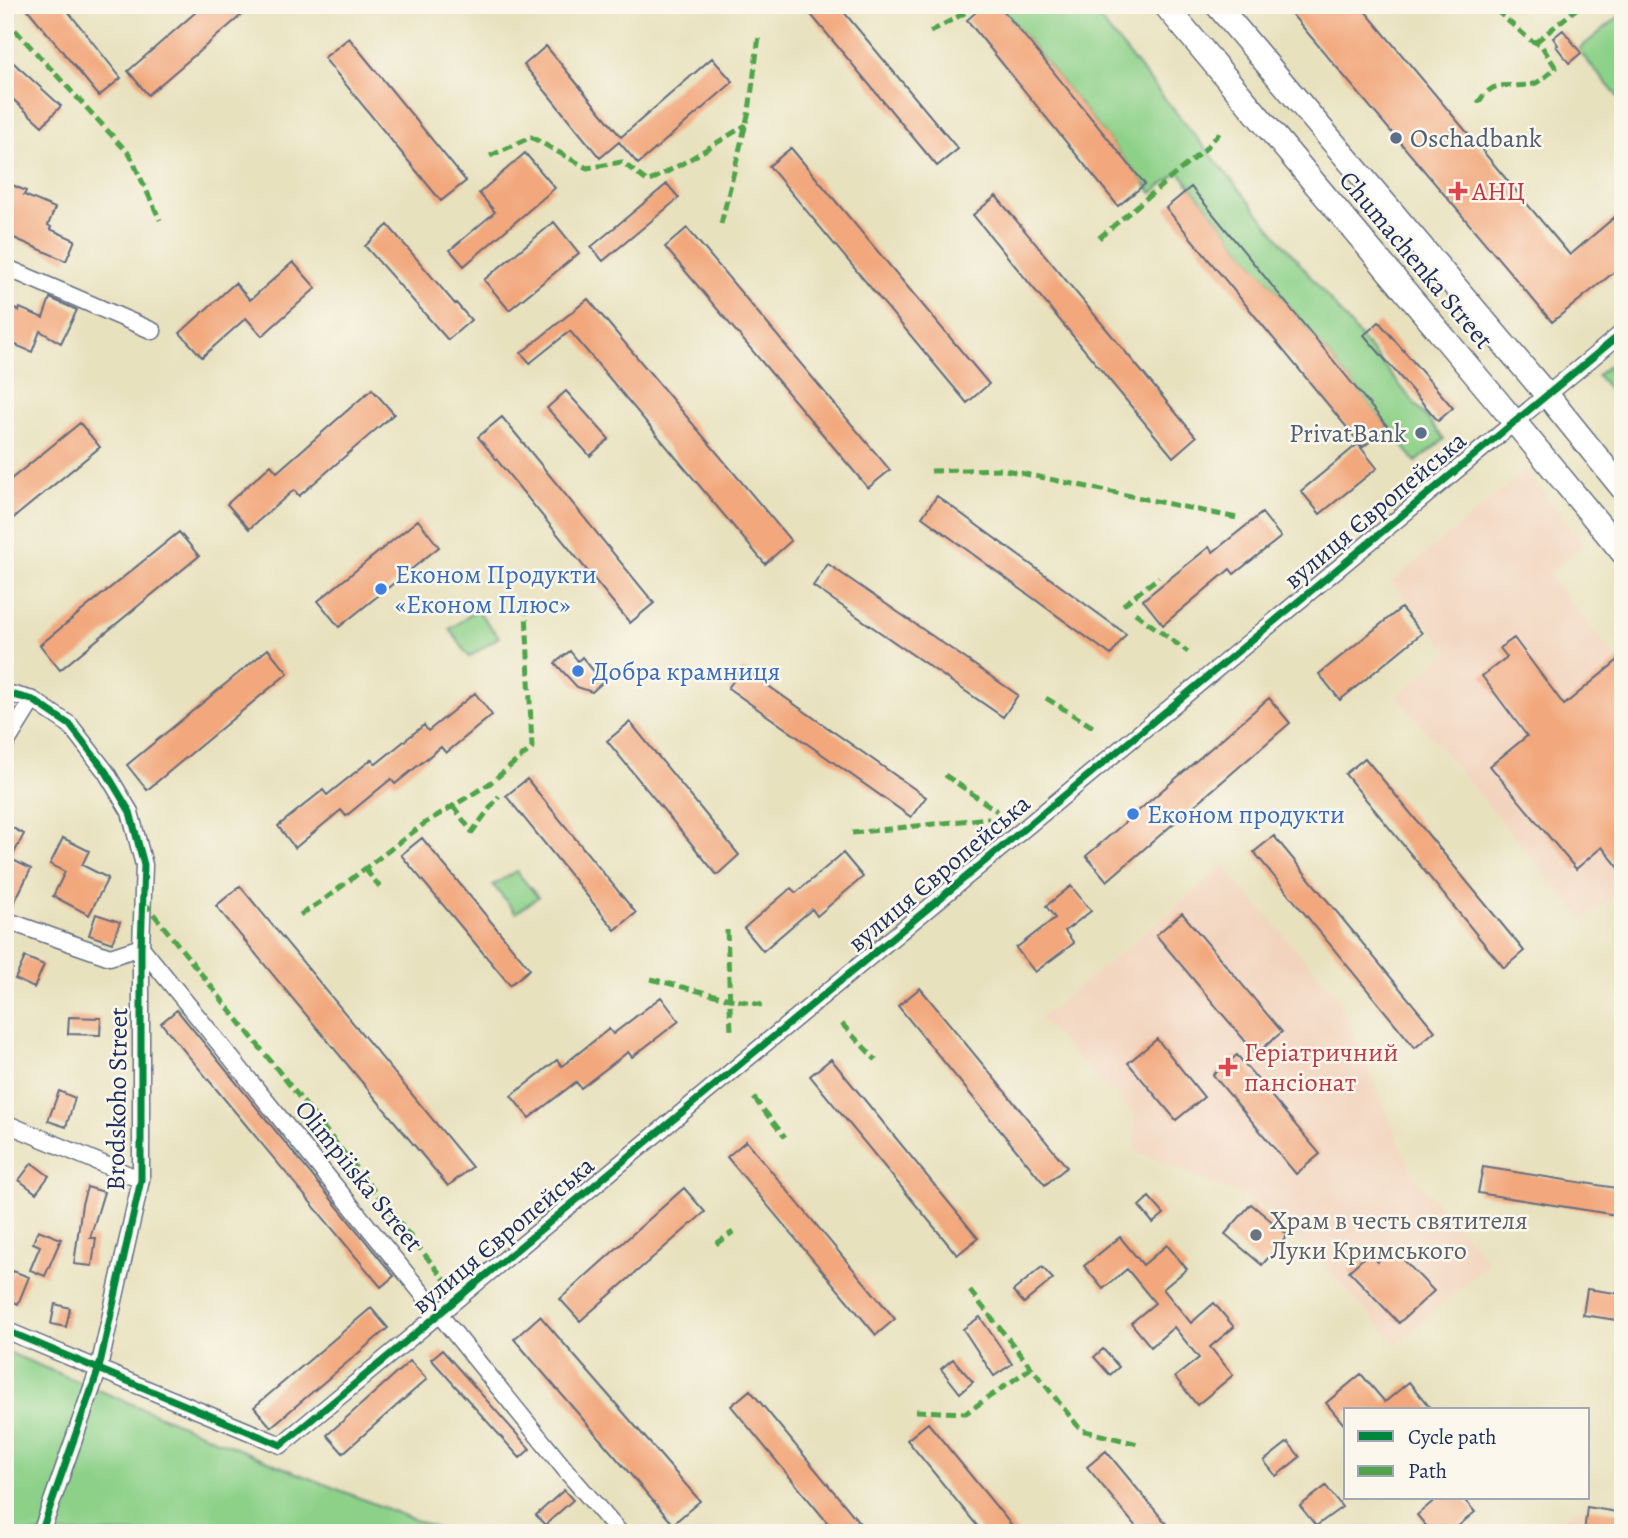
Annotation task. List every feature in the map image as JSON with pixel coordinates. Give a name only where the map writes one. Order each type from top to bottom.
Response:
[{"type":"street","name":"Chumachenka Street","points":[[1165,5],[1623,553]]},
{"type":"street","name":"Chumachenka Street","points":[[1217,5],[1547,395],[1623,489]]},
{"type":"street","points":[[5,267],[153,331]]},
{"type":"street","name":"вулиця Європейська","points":[[99,1368],[281,1445],[1623,332]]},
{"type":"street","points":[[5,694],[33,700],[5,745]]},
{"type":"street","name":"Brodskoho Street","points":[[33,700],[70,725],[106,772],[130,812],[144,865],[141,947],[141,1180],[99,1368],[41,1533]]},
{"type":"street","points":[[5,920],[110,957],[141,947]]},
{"type":"street","name":"Olimpiiska Street","points":[[141,947],[568,1474],[620,1533]]},
{"type":"street","points":[[5,1123],[141,1180]]},
{"type":"street","points":[[5,1330],[99,1368]]},
{"type":"shaded area","points":[[1525,471],[1584,544],[1548,574],[1623,667],[1623,902],[1616,894],[1584,920],[1397,696],[1450,652],[1392,582]]},
{"type":"shaded area","name":"Геріатричний пансіонат","points":[[1224,867],[1337,996],[1414,1177],[1489,1262],[1397,1344],[1272,1209],[1134,1150],[1135,1115],[1040,1019]]},
{"type":"shaded area","points":[[1576,1508],[1623,1517],[1623,1533],[1544,1533]]},
{"type":"green space","points":[[999,5],[1088,5],[1444,439],[1416,462],[1179,172],[1152,193]]},
{"type":"green space","points":[[1623,13],[1623,103],[1578,50]]},
{"type":"green space","points":[[1623,354],[1623,406],[1597,375]]},
{"type":"green space","points":[[477,610],[499,637],[469,657],[450,629]]},
{"type":"green space","points":[[516,871],[538,897],[516,913],[493,885]]},
{"type":"green space","points":[[5,1351],[294,1472],[448,1533],[5,1533]]},
{"type":"building","points":[[24,5],[63,5],[121,78],[99,96]]},
{"type":"building","points":[[204,5],[237,5],[244,13],[148,95],[128,71]]},
{"type":"building","points":[[803,5],[838,5],[958,149],[937,166]]},
{"type":"building","points":[[984,5],[999,5],[1145,184],[1118,206],[967,20]]},
{"type":"building","points":[[1284,5],[1360,5],[1570,255],[1623,210],[1623,265],[1552,322]]},
{"type":"building","points":[[1563,30],[1581,53],[1569,63],[1553,38]]},
{"type":"building","points":[[349,38],[466,181],[441,201],[324,58]]},
{"type":"building","points":[[546,46],[621,137],[712,58],[733,82],[638,164],[619,142],[600,158],[524,65]]},
{"type":"building","points":[[5,55],[61,106],[42,126],[5,92]]},
{"type":"building","points":[[791,148],[989,384],[967,403],[769,166]]},
{"type":"building","points":[[525,153],[555,188],[464,266],[450,250],[495,212],[479,193]]},
{"type":"building","points":[[10,184],[26,191],[24,195],[55,208],[48,225],[50,229],[75,240],[66,261],[5,234],[5,196]]},
{"type":"building","points":[[667,184],[679,198],[603,261],[591,247]]},
{"type":"building","points":[[1191,187],[1388,427],[1363,447],[1166,208]]},
{"type":"building","points":[[996,196],[1196,437],[1173,457],[973,215]]},
{"type":"building","points":[[554,222],[579,253],[509,310],[484,280]]},
{"type":"building","points":[[388,225],[471,320],[448,340],[365,246]]},
{"type":"building","points":[[687,228],[890,470],[868,488],[665,247]]},
{"type":"building","points":[[293,262],[316,288],[262,336],[246,318],[202,357],[180,333],[235,283],[250,300]]},
{"type":"building","points":[[50,298],[77,310],[61,343],[40,331],[32,352],[6,341],[10,331],[5,329],[5,304],[43,318]]},
{"type":"building","points":[[588,299],[791,541],[765,564],[570,331],[530,363],[521,353]]},
{"type":"building","points":[[1379,322],[1453,408],[1438,421],[1364,335]]},
{"type":"building","points":[[372,389],[394,414],[299,496],[294,490],[249,529],[227,504],[271,465],[277,472]]},
{"type":"building","points":[[566,391],[609,439],[590,456],[547,408]]},
{"type":"building","points":[[502,417],[654,603],[630,623],[478,437]]},
{"type":"building","points":[[80,423],[100,447],[5,525],[5,484]]},
{"type":"building","points":[[1358,444],[1377,468],[1320,514],[1301,491]]},
{"type":"building","points":[[937,496],[1126,634],[1111,655],[922,517]]},
{"type":"building","points":[[1262,513],[1281,537],[1234,574],[1230,569],[1163,625],[1143,600],[1209,547],[1213,552]]},
{"type":"building","points":[[418,520],[439,547],[339,627],[318,601]]},
{"type":"building","points":[[179,532],[199,556],[60,670],[40,645]]},
{"type":"building","points":[[828,564],[1018,695],[1003,717],[813,586]]},
{"type":"building","points":[[1401,608],[1422,633],[1340,700],[1319,674]]},
{"type":"building","points":[[1514,638],[1564,705],[1623,656],[1623,873],[1602,847],[1576,869],[1490,766],[1527,736],[1482,676],[1507,657],[1500,648]]},
{"type":"building","points":[[268,649],[288,673],[147,790],[127,765]]},
{"type":"building","points":[[570,651],[578,661],[582,657],[603,682],[592,692],[577,687],[555,663]]},
{"type":"building","points":[[743,668],[926,797],[911,817],[728,688]]},
{"type":"building","points":[[475,693],[492,715],[446,753],[441,747],[395,784],[391,779],[346,816],[341,810],[295,848],[278,826],[323,790],[327,795],[372,759],[376,764],[424,725],[428,731]]},
{"type":"building","points":[[1269,698],[1290,723],[1107,881],[1086,856]]},
{"type":"building","points":[[630,722],[739,855],[717,875],[607,741]]},
{"type":"building","points":[[1365,758],[1524,951],[1504,968],[1345,774]]},
{"type":"building","points":[[527,779],[636,913],[615,930],[506,796]]},
{"type":"building","points":[[5,824],[24,834],[11,859],[31,869],[10,911],[5,910]]},
{"type":"building","points":[[1274,836],[1435,1031],[1415,1048],[1254,852]]},
{"type":"building","points":[[63,838],[89,851],[82,865],[108,878],[89,915],[53,896],[65,872],[50,864]]},
{"type":"building","points":[[422,838],[530,969],[510,985],[401,855]]},
{"type":"building","points":[[843,853],[863,877],[817,916],[812,909],[763,951],[744,928],[791,888],[796,893]]},
{"type":"building","points":[[240,886],[472,1167],[448,1186],[216,906]]},
{"type":"building","points":[[1071,886],[1091,911],[1065,931],[1074,943],[1035,972],[1016,948],[1055,918],[1046,906]]},
{"type":"building","points":[[1182,913],[1282,1032],[1256,1054],[1156,935]]},
{"type":"building","points":[[96,914],[120,922],[112,943],[89,935]]},
{"type":"building","points":[[25,957],[44,965],[34,988],[15,979]]},
{"type":"building","points":[[920,988],[1067,1167],[1045,1185],[898,1006]]},
{"type":"building","points":[[661,997],[679,1021],[632,1057],[628,1052],[581,1088],[576,1082],[529,1118],[511,1096],[557,1060],[562,1066],[609,1029],[613,1034]]},
{"type":"building","points":[[177,1010],[394,1276],[381,1287],[161,1023]]},
{"type":"building","points":[[69,1017],[101,1018],[100,1035],[68,1034]]},
{"type":"building","points":[[1157,1039],[1204,1097],[1176,1120],[1128,1063]]},
{"type":"building","points":[[1237,1055],[1320,1154],[1296,1174],[1213,1075]]},
{"type":"building","points":[[831,1059],[978,1238],[957,1255],[810,1076]]},
{"type":"building","points":[[59,1091],[75,1098],[66,1127],[48,1121]]},
{"type":"building","points":[[746,1141],[895,1319],[876,1335],[727,1157]]},
{"type":"building","points":[[32,1163],[49,1176],[36,1193],[19,1180]]},
{"type":"building","points":[[1483,1167],[1623,1189],[1623,1216],[1478,1193]]},
{"type":"building","points":[[87,1187],[104,1192],[90,1238],[96,1238],[92,1266],[74,1264],[82,1204]]},
{"type":"building","points":[[684,1188],[705,1212],[580,1321],[560,1299]]},
{"type":"building","points":[[1149,1197],[1164,1214],[1153,1223],[1139,1206]]},
{"type":"building","name":"Храм в честь святителя Луки Кримського","points":[[1251,1204],[1288,1235],[1262,1265],[1225,1234]]},
{"type":"building","points":[[38,1230],[61,1239],[45,1276],[30,1270],[40,1246],[33,1243]]},
{"type":"building","points":[[1120,1237],[1143,1265],[1167,1245],[1187,1269],[1163,1289],[1191,1323],[1214,1303],[1234,1327],[1210,1347],[1233,1375],[1197,1405],[1175,1377],[1199,1358],[1174,1327],[1151,1347],[1131,1323],[1155,1303],[1127,1269],[1103,1289],[1084,1266]]},
{"type":"building","points":[[1392,1248],[1434,1291],[1399,1323],[1349,1271],[1369,1253],[1377,1262]]},
{"type":"building","points":[[1042,1267],[1053,1279],[1024,1303],[1013,1291]]},
{"type":"building","points":[[13,1271],[29,1277],[18,1304],[5,1298],[5,1289]]},
{"type":"building","points":[[1587,1289],[1623,1294],[1623,1321],[1583,1315]]},
{"type":"building","points":[[55,1304],[70,1308],[66,1327],[51,1324]]},
{"type":"building","points":[[371,1308],[388,1328],[271,1427],[254,1407]]},
{"type":"building","points":[[540,1316],[700,1501],[673,1524],[514,1339]]},
{"type":"building","points":[[980,1317],[1012,1364],[994,1376],[963,1329]]},
{"type":"building","points":[[1103,1349],[1119,1367],[1110,1375],[1094,1357]]},
{"type":"building","points":[[442,1350],[530,1449],[520,1458],[431,1359]]},
{"type":"building","points":[[953,1359],[973,1382],[960,1393],[941,1369]]},
{"type":"building","points":[[410,1361],[427,1379],[343,1453],[327,1435]]},
{"type":"building","points":[[1361,1374],[1385,1402],[1409,1382],[1430,1408],[1344,1408],[1344,1425],[1326,1403]]},
{"type":"building","points":[[750,1390],[868,1533],[836,1533],[731,1406]]},
{"type":"building","points":[[928,1423],[1018,1533],[983,1533],[907,1440]]},
{"type":"building","points":[[1288,1442],[1300,1457],[1276,1476],[1264,1461]]},
{"type":"building","points":[[1106,1451],[1174,1533],[1141,1533],[1087,1467]]},
{"type":"building","points":[[1326,1486],[1342,1507],[1316,1526],[1300,1506]]},
{"type":"building","points":[[564,1490],[573,1500],[545,1525],[536,1515]]},
{"type":"building","points":[[1435,1500],[1465,1500],[1475,1512],[1450,1533],[1432,1533],[1417,1515]]},
{"type":"building","points":[[1587,1507],[1623,1513],[1623,1533],[1584,1533]]},
{"type":"marked path","points":[[930,32],[979,5]]},
{"type":"marked path","points":[[1478,103],[1490,89],[1533,84],[1556,68],[1541,45],[1530,40],[1490,5]]},
{"type":"marked path","points":[[1536,42],[1581,5]]},
{"type":"marked path","points":[[5,19],[130,155],[160,220]]},
{"type":"marked path","points":[[721,224],[749,111],[759,36]]},
{"type":"marked path","points":[[490,156],[531,137],[587,168],[622,162],[648,182],[746,125]]},
{"type":"marked path","points":[[1099,238],[1205,149],[1221,131]]},
{"type":"marked path","points":[[931,471],[1001,469],[1237,518]]},
{"type":"marked path","points":[[1123,605],[1159,577]]},
{"type":"marked path","points":[[300,915],[425,823],[489,784],[532,748],[526,610]]},
{"type":"marked path","points":[[1135,613],[1188,652]]},
{"type":"marked path","points":[[1046,698],[1096,729]]},
{"type":"marked path","points":[[945,775],[997,811]]},
{"type":"marked path","points":[[453,806],[472,832],[499,796]]},
{"type":"marked path","points":[[852,833],[989,818]]},
{"type":"marked path","points":[[365,869],[380,887]]},
{"type":"marked path","points":[[144,902],[445,1280]]},
{"type":"marked path","points":[[727,930],[731,1031]]},
{"type":"marked path","points":[[651,979],[762,1005]]},
{"type":"marked path","points":[[842,1024],[876,1060]]},
{"type":"marked path","points":[[754,1098],[785,1137]]},
{"type":"marked path","points":[[716,1244],[733,1232]]},
{"type":"marked path","points":[[970,1291],[1081,1430],[1138,1444]]},
{"type":"marked path","points":[[916,1411],[966,1413],[1031,1368]]},
{"type":"cycle path","points":[[5,1330],[281,1445],[1623,332]]},
{"type":"cycle path","points":[[5,694],[33,700],[70,725],[106,772],[130,812],[144,865],[141,947],[141,1180],[99,1368],[41,1533]]},
{"type":"place","name":"Oschadbank","points":[[1396,138]]},
{"type":"place","name":"АНЦ","points":[[1458,191]]},
{"type":"place","name":"PrivatBank","points":[[1421,433]]},
{"type":"place","name":"Економ Продукти «Економ Плюс»","points":[[381,589]]},
{"type":"place","name":"Добра крамниця","points":[[578,671]]},
{"type":"place","name":"Економ продукти","points":[[1133,814]]},
{"type":"place","name":"Геріатричний пансіонат","points":[[1228,1067]]},
{"type":"place","name":"Храм в честь святителя Луки Кримського","points":[[1256,1235]]}]
